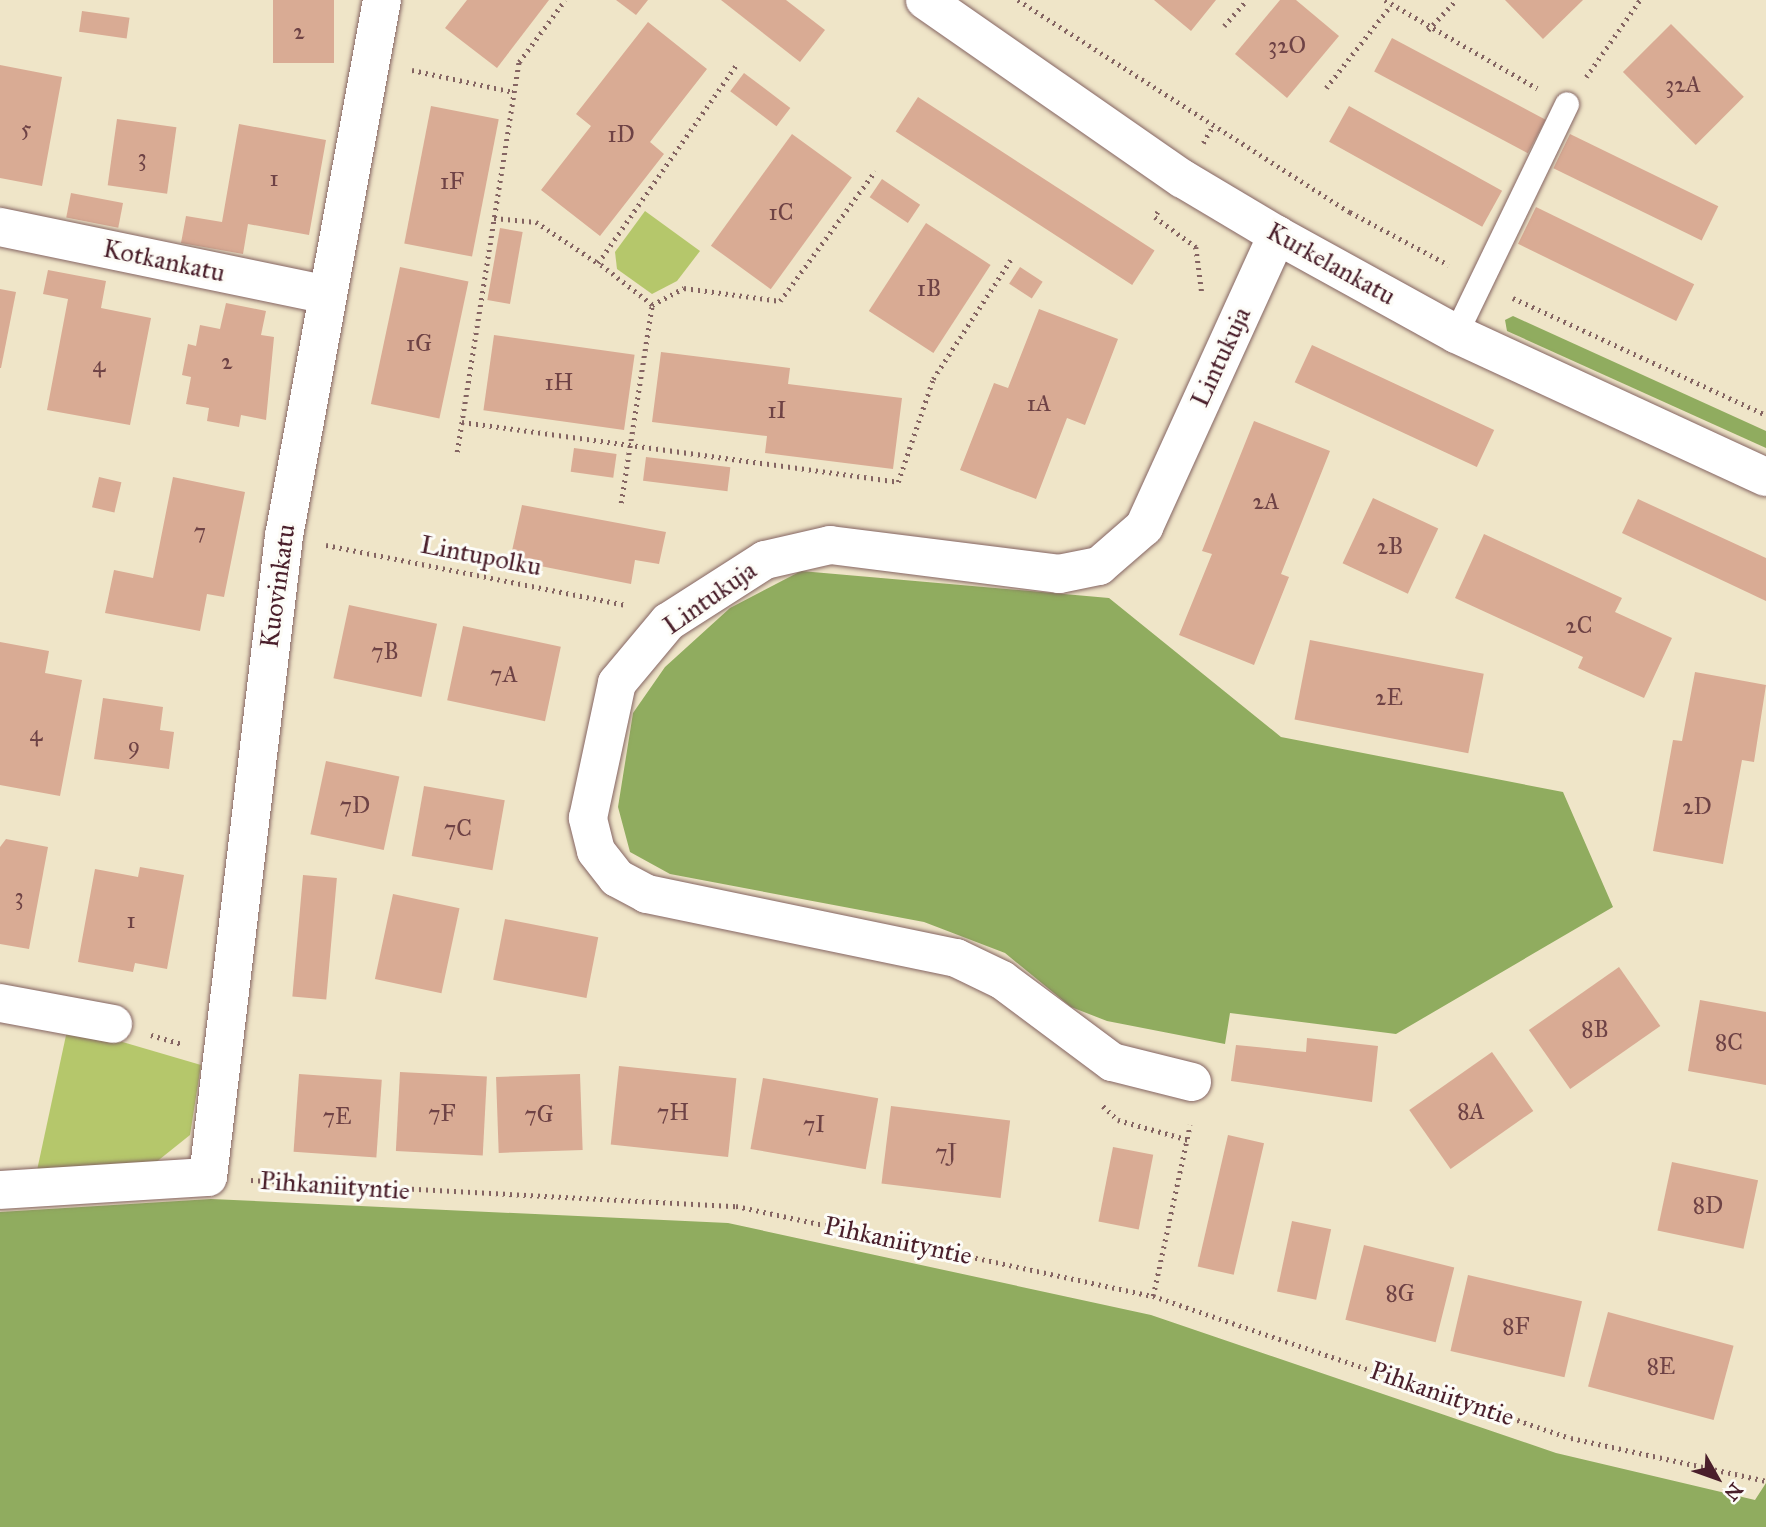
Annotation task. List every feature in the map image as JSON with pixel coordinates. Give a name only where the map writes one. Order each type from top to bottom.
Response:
[{"type":"street","name":"Kuovinkatu","points":[[208,1177],[219,1055],[284,536],[382,0]]},
{"type":"street","name":"Kurkelankatu","points":[[925,0],[1183,179],[1277,235],[1456,334],[1766,477]]},
{"type":"street","name":"Kotkankatu","points":[[0,227],[327,295]]},
{"type":"street","name":"Lintukuja","points":[[1192,1082],[1112,1062],[1002,980],[956,958],[647,894],[617,878],[596,852],[588,818],[617,683],[668,622],[765,560],[830,545],[1059,574],[1099,566],[1144,527],[1277,235]]},
{"type":"street","points":[[0,1003],[113,1024]]},
{"type":"street","points":[[0,1190],[208,1177]]},
{"type":"lane","points":[[1456,334],[1567,104]]},
{"type":"path","points":[[457,452],[519,62],[565,0]]},
{"type":"path","points":[[1018,0],[1350,212],[1481,283],[1766,415]]},
{"type":"path","points":[[1224,26],[1247,0]]},
{"type":"path","points":[[1385,0],[1428,30],[1567,104],[1640,0]]},
{"type":"path","points":[[1428,30],[1455,0]]},
{"type":"path","points":[[1326,88],[1391,5]]},
{"type":"path","points":[[598,263],[737,64]]},
{"type":"path","points":[[409,69],[514,92]]},
{"type":"path","points":[[652,305],[684,288],[780,301],[875,171]]},
{"type":"path","points":[[1183,179],[1155,217],[1195,247],[1201,302]]},
{"type":"path","points":[[495,218],[536,222],[598,263],[652,305]]},
{"type":"path","points":[[462,422],[898,482],[933,379],[1012,258]]},
{"type":"path","points":[[621,503],[652,305]]},
{"type":"path","name":"Lintupolku","points":[[284,536],[640,608],[668,622]]},
{"type":"path","points":[[113,1024],[219,1055]]},
{"type":"path","points":[[1153,1296],[1189,1140],[1192,1082]]},
{"type":"path","points":[[1099,1102],[1118,1119],[1189,1140]]},
{"type":"path","name":"Pihkaniityntie","points":[[208,1177],[736,1206],[1153,1296],[1571,1438],[1766,1481]]},
{"type":"green space","points":[[645,211],[700,251],[677,281],[652,294],[617,269],[615,252]]},
{"type":"green space","points":[[1513,316],[1766,431],[1766,448],[1507,331],[1505,320]]},
{"type":"green space","points":[[801,571],[1109,598],[1281,737],[1563,792],[1613,907],[1396,1034],[1230,1013],[1225,1044],[1107,1021],[1071,1007],[1005,953],[924,922],[670,874],[630,852],[618,807],[633,713],[665,667],[730,608]]},
{"type":"green space","points":[[68,1026],[201,1065],[190,1135],[155,1163],[36,1175]]},
{"type":"green space","points":[[211,1199],[728,1223],[1151,1315],[1556,1453],[1755,1500],[1766,1483],[1766,1527],[0,1527],[0,1212]]},
{"type":"building","points":[[273,0],[334,0],[334,63],[273,63]]},
{"type":"building","points":[[467,0],[549,0],[497,68],[445,28]]},
{"type":"building","points":[[616,0],[648,0],[636,15]]},
{"type":"building","points":[[721,0],[786,0],[825,30],[800,62]]},
{"type":"building","points":[[1154,0],[1216,0],[1191,31]]},
{"type":"building","points":[[1280,0],[1296,0],[1339,36],[1287,98],[1235,54]]},
{"type":"building","points":[[1505,0],[1583,0],[1543,39]]},
{"type":"building","points":[[82,11],[130,18],[127,38],[79,32]]},
{"type":"building","points":[[648,22],[707,69],[650,142],[664,154],[600,236],[541,190],[591,126],[576,114]]},
{"type":"building","points":[[1671,24],[1744,97],[1696,145],[1623,72]]},
{"type":"building","points":[[1392,38],[1546,120],[1528,153],[1374,72]]},
{"type":"building","points":[[0,65],[62,77],[42,186],[0,178]]},
{"type":"building","points":[[744,73],[790,108],[776,126],[730,91]]},
{"type":"building","points":[[918,97],[1155,251],[1132,285],[896,131]]},
{"type":"building","points":[[431,106],[499,119],[472,257],[404,243]]},
{"type":"building","points":[[1349,106],[1502,191],[1482,227],[1329,142]]},
{"type":"building","points":[[117,119],[176,127],[167,194],[108,185]]},
{"type":"building","points":[[239,124],[326,140],[309,235],[248,224],[243,254],[181,243],[186,216],[222,222]]},
{"type":"building","points":[[792,134],[852,177],[771,289],[711,246]]},
{"type":"building","points":[[1570,134],[1718,206],[1702,240],[1553,168]]},
{"type":"building","points":[[882,179],[920,205],[908,223],[870,197]]},
{"type":"building","points":[[71,193],[123,203],[118,228],[66,218]]},
{"type":"building","points":[[1536,207],[1694,284],[1676,321],[1518,244]]},
{"type":"building","points":[[926,223],[991,265],[933,353],[869,311]]},
{"type":"building","points":[[500,228],[523,232],[510,304],[487,300]]},
{"type":"building","points":[[400,267],[468,282],[439,418],[371,404]]},
{"type":"building","points":[[1020,267],[1043,282],[1032,298],[1009,284]]},
{"type":"building","points":[[48,270],[106,281],[101,308],[151,318],[130,425],[47,410],[68,299],[43,294]]},
{"type":"building","points":[[0,289],[16,292],[1,368],[0,368]]},
{"type":"building","points":[[226,303],[266,311],[261,335],[274,337],[266,420],[241,415],[239,427],[207,421],[209,408],[186,404],[191,377],[182,375],[188,344],[196,346],[200,325],[220,329]]},
{"type":"building","points":[[1039,309],[1118,339],[1085,425],[1067,418],[1036,499],[960,470],[994,383],[1008,388]]},
{"type":"building","points":[[494,335],[635,355],[624,430],[483,410]]},
{"type":"building","points":[[1312,345],[1494,430],[1477,467],[1295,382]]},
{"type":"building","points":[[661,352],[790,368],[788,384],[902,398],[893,469],[765,453],[767,436],[652,422]]},
{"type":"building","points":[[1254,421],[1330,451],[1281,574],[1289,577],[1254,665],[1179,635],[1212,554],[1202,551]]},
{"type":"building","points":[[574,448],[617,454],[613,478],[571,472]]},
{"type":"building","points":[[646,457],[730,467],[727,491],[643,481]]},
{"type":"building","points":[[99,477],[121,482],[114,512],[92,507]]},
{"type":"building","points":[[173,477],[245,492],[224,597],[207,594],[200,631],[105,613],[114,570],[153,578]]},
{"type":"building","points":[[1373,498],[1438,528],[1408,594],[1343,563]]},
{"type":"building","points":[[1638,499],[1766,558],[1766,601],[1622,533]]},
{"type":"building","points":[[522,505],[666,532],[659,564],[635,560],[631,584],[510,560]]},
{"type":"building","points":[[1484,534],[1622,598],[1615,612],[1672,638],[1644,698],[1578,668],[1583,657],[1455,598]]},
{"type":"building","points":[[349,605],[437,624],[421,697],[333,678]]},
{"type":"building","points":[[463,626],[561,647],[545,721],[447,700]]},
{"type":"building","points":[[1310,640],[1484,674],[1468,753],[1295,720]]},
{"type":"building","points":[[0,642],[49,651],[45,673],[82,680],[60,796],[0,785]]},
{"type":"building","points":[[1695,672],[1766,685],[1754,762],[1742,760],[1723,864],[1653,851],[1673,740],[1682,741]]},
{"type":"building","points":[[103,698],[163,707],[160,730],[174,732],[169,769],[94,759]]},
{"type":"building","points":[[326,761],[399,777],[384,850],[310,834]]},
{"type":"building","points":[[424,786],[505,800],[492,870],[412,856]]},
{"type":"building","points":[[6,839],[48,847],[29,949],[0,944],[0,847]]},
{"type":"building","points":[[140,867],[184,875],[167,969],[135,963],[133,972],[78,962],[95,869],[138,877]]},
{"type":"building","points":[[303,875],[337,878],[326,999],[292,997]]},
{"type":"building","points":[[393,894],[460,908],[441,993],[375,979]]},
{"type":"building","points":[[505,919],[598,937],[586,998],[493,980]]},
{"type":"building","points":[[1619,967],[1660,1026],[1570,1089],[1529,1030]]},
{"type":"building","points":[[1700,1000],[1766,1012],[1766,1085],[1688,1071]]},
{"type":"building","points":[[1307,1038],[1378,1046],[1372,1102],[1231,1081],[1236,1045],[1306,1052]]},
{"type":"building","points":[[1492,1052],[1533,1111],[1451,1169],[1409,1110]]},
{"type":"building","points":[[619,1066],[736,1078],[728,1157],[611,1145]]},
{"type":"building","points":[[400,1072],[487,1077],[483,1155],[396,1151]]},
{"type":"building","points":[[299,1074],[382,1080],[376,1158],[294,1152]]},
{"type":"building","points":[[580,1074],[583,1150],[499,1153],[496,1077]]},
{"type":"building","points":[[763,1078],[878,1098],[866,1169],[750,1149]]},
{"type":"building","points":[[891,1106],[1010,1121],[1001,1198],[881,1183]]},
{"type":"building","points":[[1228,1135],[1264,1143],[1234,1275],[1198,1267]]},
{"type":"building","points":[[1113,1147],[1153,1155],[1139,1229],[1098,1222]]},
{"type":"building","points":[[1672,1162],[1758,1180],[1744,1249],[1657,1230]]},
{"type":"building","points":[[1292,1221],[1331,1229],[1316,1300],[1277,1291]]},
{"type":"building","points":[[1364,1245],[1454,1267],[1436,1342],[1345,1320]]},
{"type":"building","points":[[1468,1275],[1582,1301],[1564,1377],[1450,1351]]},
{"type":"building","points":[[1608,1312],[1734,1346],[1714,1420],[1588,1386]]}]
